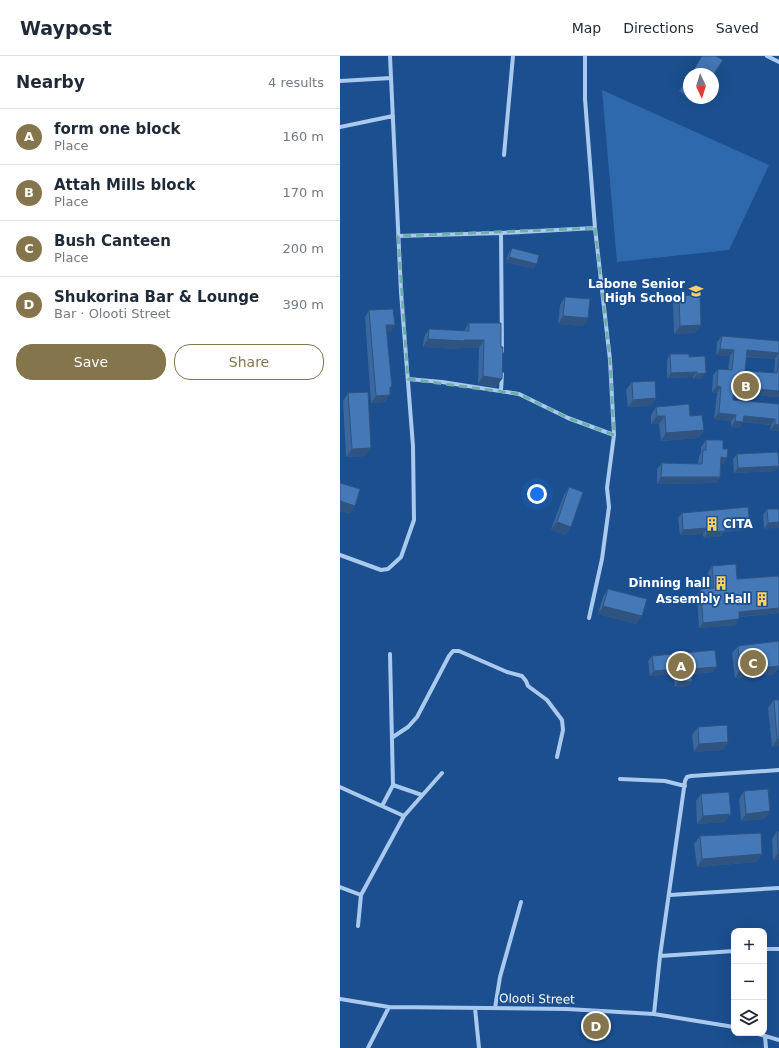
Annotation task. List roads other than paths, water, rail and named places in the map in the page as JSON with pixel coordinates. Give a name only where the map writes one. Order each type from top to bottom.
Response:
[{"type":"street","points":[[340,555],[381,570],[388,569],[401,557],[414,520],[413,446],[398,236],[390,56]]},
{"type":"street","points":[[504,155],[513,56]]},
{"type":"street","points":[[585,56],[585,99],[595,228],[610,360],[614,435],[607,488],[609,507],[602,559],[590,618]]},
{"type":"street","points":[[767,56],[779,62]]},
{"type":"street","points":[[340,81],[391,78]]},
{"type":"street","points":[[340,128],[393,116]]},
{"type":"street","points":[[398,236],[501,234],[595,228]]},
{"type":"street","points":[[501,234],[502,354]]},
{"type":"street","points":[[501,391],[502,367]]},
{"type":"street","points":[[408,379],[519,394],[568,418],[614,435]]},
{"type":"street","points":[[393,737],[408,727],[417,717],[449,656],[453,651],[459,651],[507,672],[522,676],[531,689],[547,700],[562,720],[563,726],[557,756]]},
{"type":"street","points":[[382,806],[393,785],[390,654]]},
{"type":"street","points":[[654,1014],[660,956],[687,777],[779,770]]},
{"type":"street","points":[[358,926],[361,895],[404,816],[442,773]]},
{"type":"street","points":[[620,778],[665,782],[685,786]]},
{"type":"street","points":[[393,785],[422,795]]},
{"type":"street","points":[[340,787],[404,816]]},
{"type":"street","points":[[340,887],[361,895]]},
{"type":"street","points":[[670,895],[779,888]]},
{"type":"street","points":[[495,1008],[500,977],[521,902]]},
{"type":"street","points":[[767,950],[779,948]]},
{"type":"street","points":[[660,956],[731,952]]},
{"type":"street","name":"Olooti Street","points":[[340,999],[389,1007],[495,1008],[654,1014],[731,1027]]},
{"type":"street","points":[[368,1048],[389,1007]]},
{"type":"street","points":[[475,1008],[479,1048]]},
{"type":"street","points":[[766,1048],[765,1036],[779,1040]]},
{"type":"place","name":"Labone Senior High School","points":[[696,291]]},
{"type":"place","name":"Attah Mills block","points":[[746,386]]},
{"type":"place","name":"CITA","points":[[712,524]]},
{"type":"place","name":"Dinning hall","points":[[721,583]]},
{"type":"place","name":"Assembly Hall","points":[[762,599]]},
{"type":"place","name":"Bush Canteen","points":[[753,663]]},
{"type":"place","name":"form one block","points":[[681,666]]},
{"type":"place","name":"Shukorina Bar & Lounge","points":[[596,1026]]}]
